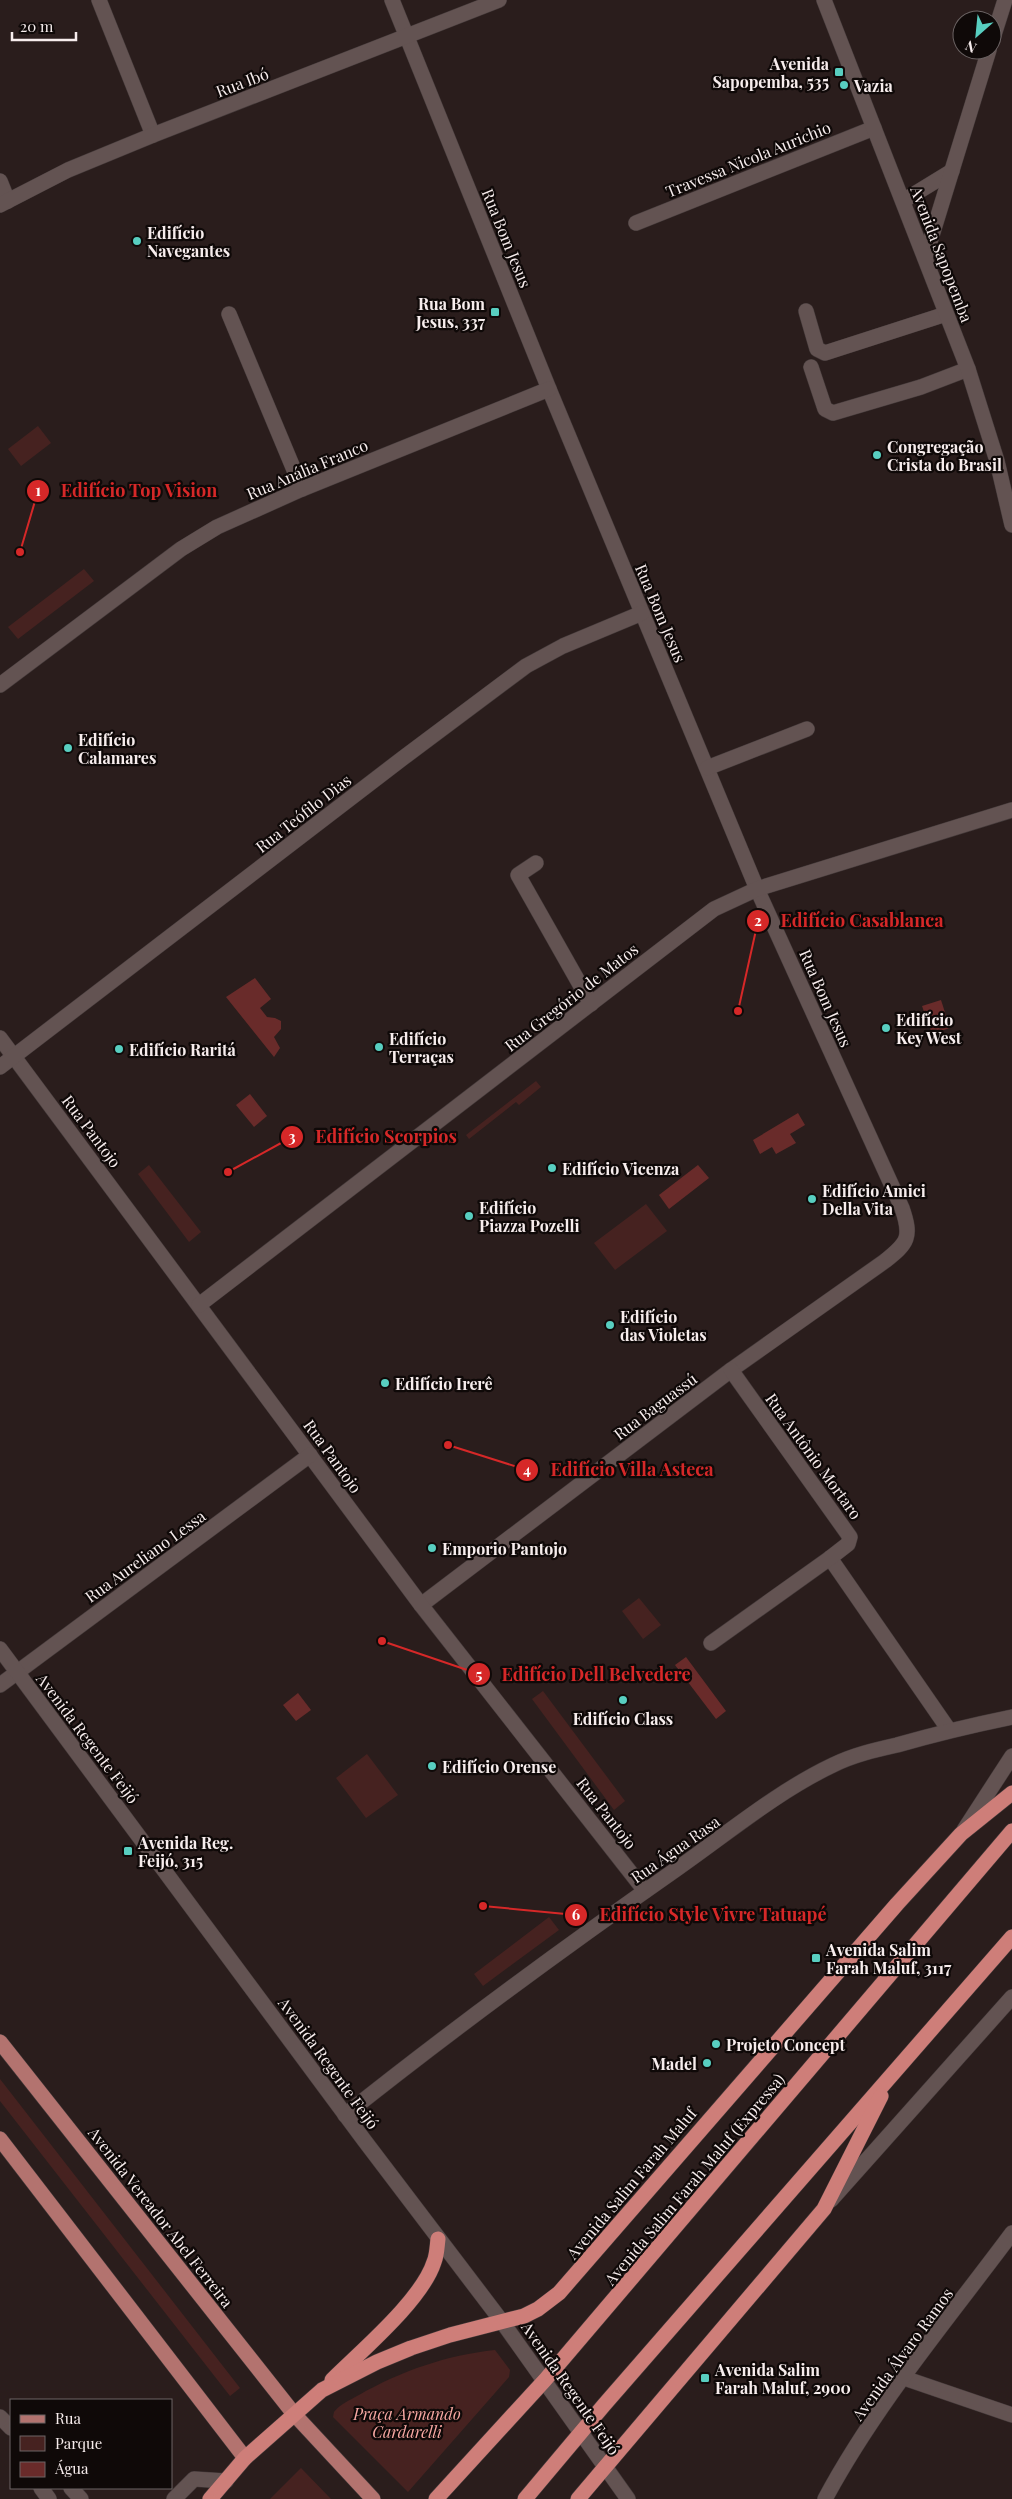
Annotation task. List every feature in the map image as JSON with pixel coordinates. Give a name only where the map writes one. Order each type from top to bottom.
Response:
[{"type":"highway","name":"Avenida Salim Farah Maluf","points":[[210,2499],[245,2458],[322,2390],[377,2362],[412,2348],[450,2335],[503,2323],[538,2309],[559,2293],[576,2276],[715,2111],[961,1834],[1012,1794]]},
{"type":"highway","name":"Avenida Salim Farah Maluf (Expressa)","points":[[436,2499],[545,2380],[1012,1831]]},
{"type":"highway","points":[[525,2499],[580,2431],[1012,1937]]},
{"type":"highway","points":[[578,2499],[824,2209],[892,2075]]},
{"type":"highway","points":[[322,2390],[415,2296],[435,2261],[438,2239]]},
{"type":"main road","name":"Avenida Vereador Abel Ferreira","points":[[0,2042],[294,2414],[374,2499]]},
{"type":"main road","points":[[0,2139],[245,2458]]},
{"type":"street","points":[[99,0],[153,135]]},
{"type":"street","name":"Rua Bom Jesus","points":[[392,0],[549,389],[757,889],[902,1208],[908,1234]]},
{"type":"street","name":"Rua Ibó","points":[[4,203],[68,170],[153,135],[406,38],[499,0]]},
{"type":"street","name":"Avenida Sapopemba","points":[[824,0],[968,369],[998,461],[1012,525]]},
{"type":"street","points":[[925,258],[986,60]]},
{"type":"street","name":"Travessa Nicola Aurichio","points":[[636,222],[874,128]]},
{"type":"street","points":[[903,201],[952,171]]},
{"type":"street","points":[[0,180],[4,203]]},
{"type":"street","points":[[806,311],[817,349],[826,353],[946,314]]},
{"type":"street","points":[[229,314],[302,489]]},
{"type":"street","points":[[811,367],[826,409],[833,413],[921,387],[968,369]]},
{"type":"street","name":"Rua Anália Franco","points":[[0,685],[201,536],[302,489],[549,389]]},
{"type":"street","name":"Rua Teófilo Dias","points":[[0,1067],[526,666],[563,646],[642,613]]},
{"type":"street","points":[[707,768],[807,729]]},
{"type":"street","name":"Rua Gregório de Matos","points":[[199,1305],[714,909],[757,889],[1012,810]]},
{"type":"street","points":[[536,863],[518,875],[591,1004]]},
{"type":"street","name":"Rua Pantojo","points":[[0,1038],[421,1605],[646,1891]]},
{"type":"street","name":"Rua Baguassú","points":[[421,1605],[731,1370],[885,1261],[902,1247],[908,1234]]},
{"type":"street","name":"Rua Antônio Mortaro","points":[[711,1643],[848,1544],[848,1534],[731,1370]]},
{"type":"street","name":"Rua Aureliano Lessa","points":[[0,1685],[310,1455]]},
{"type":"street","points":[[830,1558],[949,1730]]},
{"type":"street","name":"Avenida Regente Feijó","points":[[0,1649],[345,2115],[503,2323],[628,2499]]},
{"type":"street","name":"Rua Água Rasa","points":[[345,2115],[394,2076],[646,1891],[816,1774],[834,1764],[863,1754],[949,1730],[1012,1717]]},
{"type":"street","points":[[961,1834],[1012,1756]]},
{"type":"street","points":[[824,2209],[1012,1997]]},
{"type":"street","name":"Avenida Álvaro Ramos","points":[[825,2499],[856,2446],[1012,2233]]},
{"type":"street","points":[[904,2378],[1012,2415]]},
{"type":"street","points":[[174,2499],[194,2480],[226,2481]]},
{"type":"street","points":[[72,2489],[81,2499]]},
{"type":"green space","points":[[38,426],[51,443],[21,466],[8,449]]},
{"type":"green space","points":[[84,569],[94,581],[18,639],[8,627]]},
{"type":"green space","points":[[536,1081],[541,1087],[519,1105],[516,1102],[469,1139],[466,1135]]},
{"type":"green space","points":[[149,1165],[201,1232],[189,1242],[138,1174]]},
{"type":"green space","points":[[646,1204],[667,1231],[615,1270],[594,1243]]},
{"type":"green space","points":[[639,1598],[661,1625],[643,1639],[622,1611]]},
{"type":"green space","points":[[543,1691],[625,1801],[614,1810],[532,1699]]},
{"type":"green space","points":[[367,1754],[398,1795],[366,1818],[336,1778]]},
{"type":"green space","points":[[549,1917],[559,1930],[483,1986],[474,1974]]},
{"type":"green space","points":[[0,2079],[240,2388],[230,2396],[0,2101]]},
{"type":"green space","name":"Praça Armando Cardarelli","points":[[495,2350],[510,2370],[509,2377],[408,2492],[333,2417],[334,2412],[345,2402],[391,2379],[442,2360]]},
{"type":"green space","points":[[301,2468],[331,2499],[270,2499]]},
{"type":"water","points":[[255,978],[271,999],[260,1008],[267,1017],[281,1021],[281,1029],[274,1037],[280,1048],[274,1057],[226,997]]},
{"type":"water","points":[[941,1000],[950,1028],[932,1034],[922,1006]]},
{"type":"water","points":[[250,1094],[267,1116],[254,1127],[236,1105]]},
{"type":"water","points":[[798,1113],[805,1125],[790,1134],[796,1143],[776,1154],[772,1147],[760,1154],[753,1140]]},
{"type":"water","points":[[698,1165],[709,1178],[669,1209],[659,1195]]},
{"type":"water","points":[[686,1657],[726,1711],[716,1719],[675,1665]]},
{"type":"water","points":[[298,1693],[311,1710],[296,1721],[283,1705]]},
{"type":"place","name":"Avenida Sapopemba, 535","points":[[839,72]]},
{"type":"place","name":"Vazia","points":[[844,85]]},
{"type":"place","name":"Edifício Navegantes","points":[[137,241]]},
{"type":"place","name":"Rua Bom Jesus, 337","points":[[495,312]]},
{"type":"place","name":"Congregação Crista do Brasil","points":[[877,455]]},
{"type":"place","name":"Edifício Top Vision","points":[[20,552]]},
{"type":"place","name":"Edifício Calamares","points":[[68,748]]},
{"type":"place","name":"Edifício Casablanca","points":[[738,1011]]},
{"type":"place","name":"Edifício Key West","points":[[886,1028]]},
{"type":"place","name":"Edifício Terraças","points":[[379,1047]]},
{"type":"place","name":"Edifício Raritá","points":[[119,1049]]},
{"type":"place","name":"Edifício Vicenza","points":[[552,1168]]},
{"type":"place","name":"Edifício Scorpios","points":[[228,1172]]},
{"type":"place","name":"Edifício Amici Della Vita","points":[[812,1199]]},
{"type":"place","name":"Edifício Piazza Pozelli","points":[[469,1216]]},
{"type":"place","name":"Edifício das Violetas","points":[[610,1325]]},
{"type":"place","name":"Edifício Irerê","points":[[385,1383]]},
{"type":"place","name":"Edifício Villa Asteca","points":[[448,1445]]},
{"type":"place","name":"Emporio Pantojo","points":[[432,1548]]},
{"type":"place","name":"Edifício Dell Belvedere","points":[[382,1641]]},
{"type":"place","name":"Edifício Class","points":[[623,1700]]},
{"type":"place","name":"Edifício Orense","points":[[432,1766]]},
{"type":"place","name":"Avenida Reg. Feijó, 315","points":[[128,1851]]},
{"type":"place","name":"Edifício Style Vivre Tatuapé","points":[[483,1906]]},
{"type":"place","name":"Avenida Salim Farah Maluf, 3117","points":[[816,1958]]},
{"type":"place","name":"Projeto Concept","points":[[716,2044]]},
{"type":"place","name":"Madel","points":[[707,2063]]},
{"type":"place","name":"Avenida Salim Farah Maluf, 2900","points":[[705,2378]]}]
